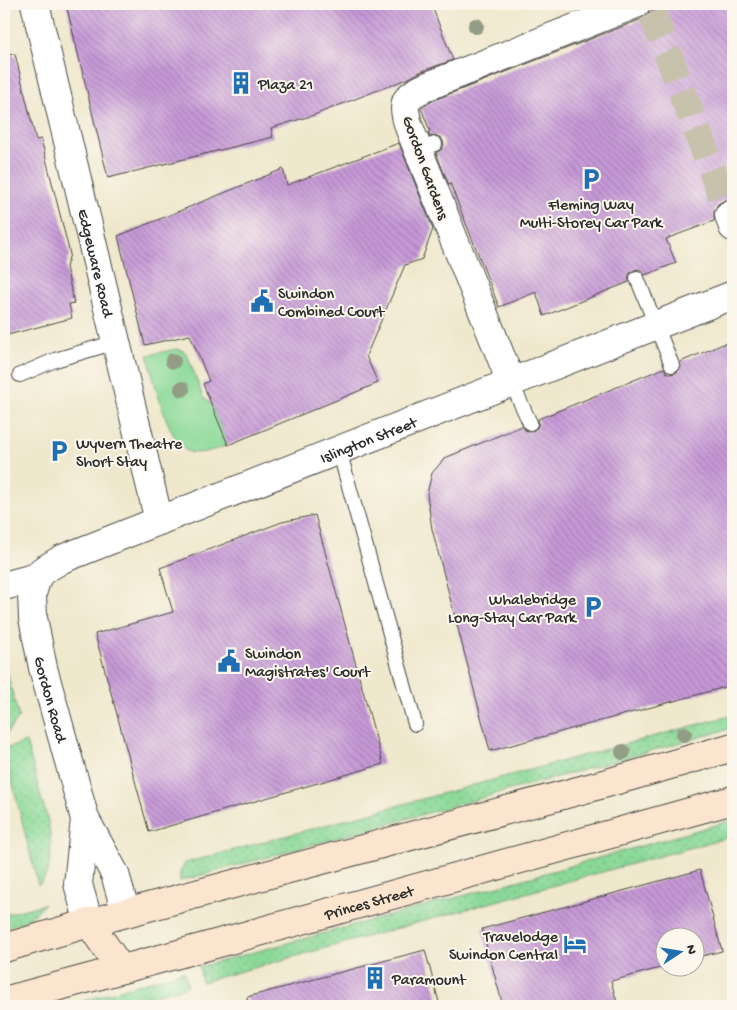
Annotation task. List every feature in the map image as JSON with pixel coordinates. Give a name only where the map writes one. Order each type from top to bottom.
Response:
[{"type":"street","name":"Edgeware Road","points":[[36,4],[159,521]]},
{"type":"street","name":"Gordon Gardens","points":[[511,382],[426,147],[405,116],[407,99],[414,93],[465,71],[646,6]]},
{"type":"street","name":"Islington Street","points":[[4,586],[37,577],[42,571],[62,559],[733,295]]},
{"type":"street","name":"Gordon Road","points":[[37,577],[32,594],[35,629],[43,668],[85,819],[115,874],[126,913]]},
{"type":"street","points":[[4,948],[89,923],[733,748]]},
{"type":"street","name":"Princes Street","points":[[4,1002],[733,800]]},
{"type":"street","name":"Gordon Road","points":[[85,819],[78,884],[89,923]]},
{"type":"street","points":[[121,969],[126,913]]},
{"type":"street","points":[[89,923],[121,969]]},
{"type":"lane","points":[[637,278],[672,365]]},
{"type":"lane","points":[[20,375],[55,360],[116,342]]},
{"type":"lane","points":[[511,382],[530,423]]},
{"type":"lane","points":[[339,450],[415,724]]},
{"type":"green space","points":[[176,349],[182,350],[187,354],[203,397],[211,404],[228,445],[195,453],[182,447],[175,438],[163,409],[148,355]]},
{"type":"green space","points":[[4,662],[19,717],[4,737]]},
{"type":"green space","points":[[733,715],[733,728],[180,881],[180,872],[185,863]]},
{"type":"green space","points":[[26,742],[47,817],[51,841],[49,866],[43,880],[38,885],[4,749]]},
{"type":"green space","points":[[733,820],[733,836],[202,982],[199,967],[510,883]]},
{"type":"green space","points":[[44,904],[26,919],[4,928],[4,915]]},
{"type":"green space","points":[[184,971],[188,986],[114,1006],[66,1006]]},
{"type":"building","name":"Plaza 21","points":[[66,4],[431,4],[453,60],[314,115],[271,128],[273,137],[108,178]]},
{"type":"building","name":"Fleming Way Multi-Storey Car Park","points":[[672,4],[733,4],[733,200],[725,200],[718,204],[714,211],[714,221],[666,239],[676,263],[645,275],[639,269],[634,270],[628,277],[629,282],[544,316],[536,292],[499,307],[450,183],[449,185],[436,153],[442,149],[443,141],[437,136],[430,137],[428,132],[430,131],[421,108],[434,100],[642,19],[648,13]]},
{"type":"building","points":[[15,54],[36,140],[41,139],[70,254],[66,267],[74,303],[69,304],[72,318],[4,336],[4,55]]},
{"type":"building","name":"Swindon Combined Court","points":[[399,143],[433,229],[422,259],[405,265],[366,356],[378,383],[228,445],[203,384],[209,381],[190,335],[145,345],[118,236],[283,169],[287,185]]},
{"type":"building","name":"Whalebridge Long-Stay Car Park","points":[[733,340],[733,685],[490,751],[432,529],[427,494],[432,473],[445,458],[522,426],[525,430],[533,431],[537,428],[538,419],[664,368],[670,374],[676,373],[681,367],[680,362]]},
{"type":"building","name":"Swindon Magistrates' Court","points":[[315,515],[383,764],[149,832],[95,634],[173,612],[160,568],[282,522]]},
{"type":"building","name":"Travelodge Swindon Central","points":[[700,870],[722,951],[704,956],[704,928],[654,928],[654,970],[611,981],[618,1006],[503,1006],[482,929]]},
{"type":"building","name":"Paramount","points":[[425,950],[440,1006],[248,1006],[247,997]]},
{"type":"tunnel","points":[[652,12],[729,215]]},
{"type":"place","name":"Plaza 21","points":[[241,83]]},
{"type":"place","name":"Fleming Way Multi-Storey Car Park","points":[[591,179]]},
{"type":"place","name":"Swindon Combined Court","points":[[262,301]]},
{"type":"place","name":"Wyvern Theatre Short Stay","points":[[59,451]]},
{"type":"place","name":"Whalebridge Long-Stay Car Park","points":[[593,607]]},
{"type":"place","name":"Swindon Magistrates' Court","points":[[229,661]]},
{"type":"place","name":"Travelodge Swindon Central","points":[[575,944]]},
{"type":"place","name":"Paramount","points":[[375,978]]}]
